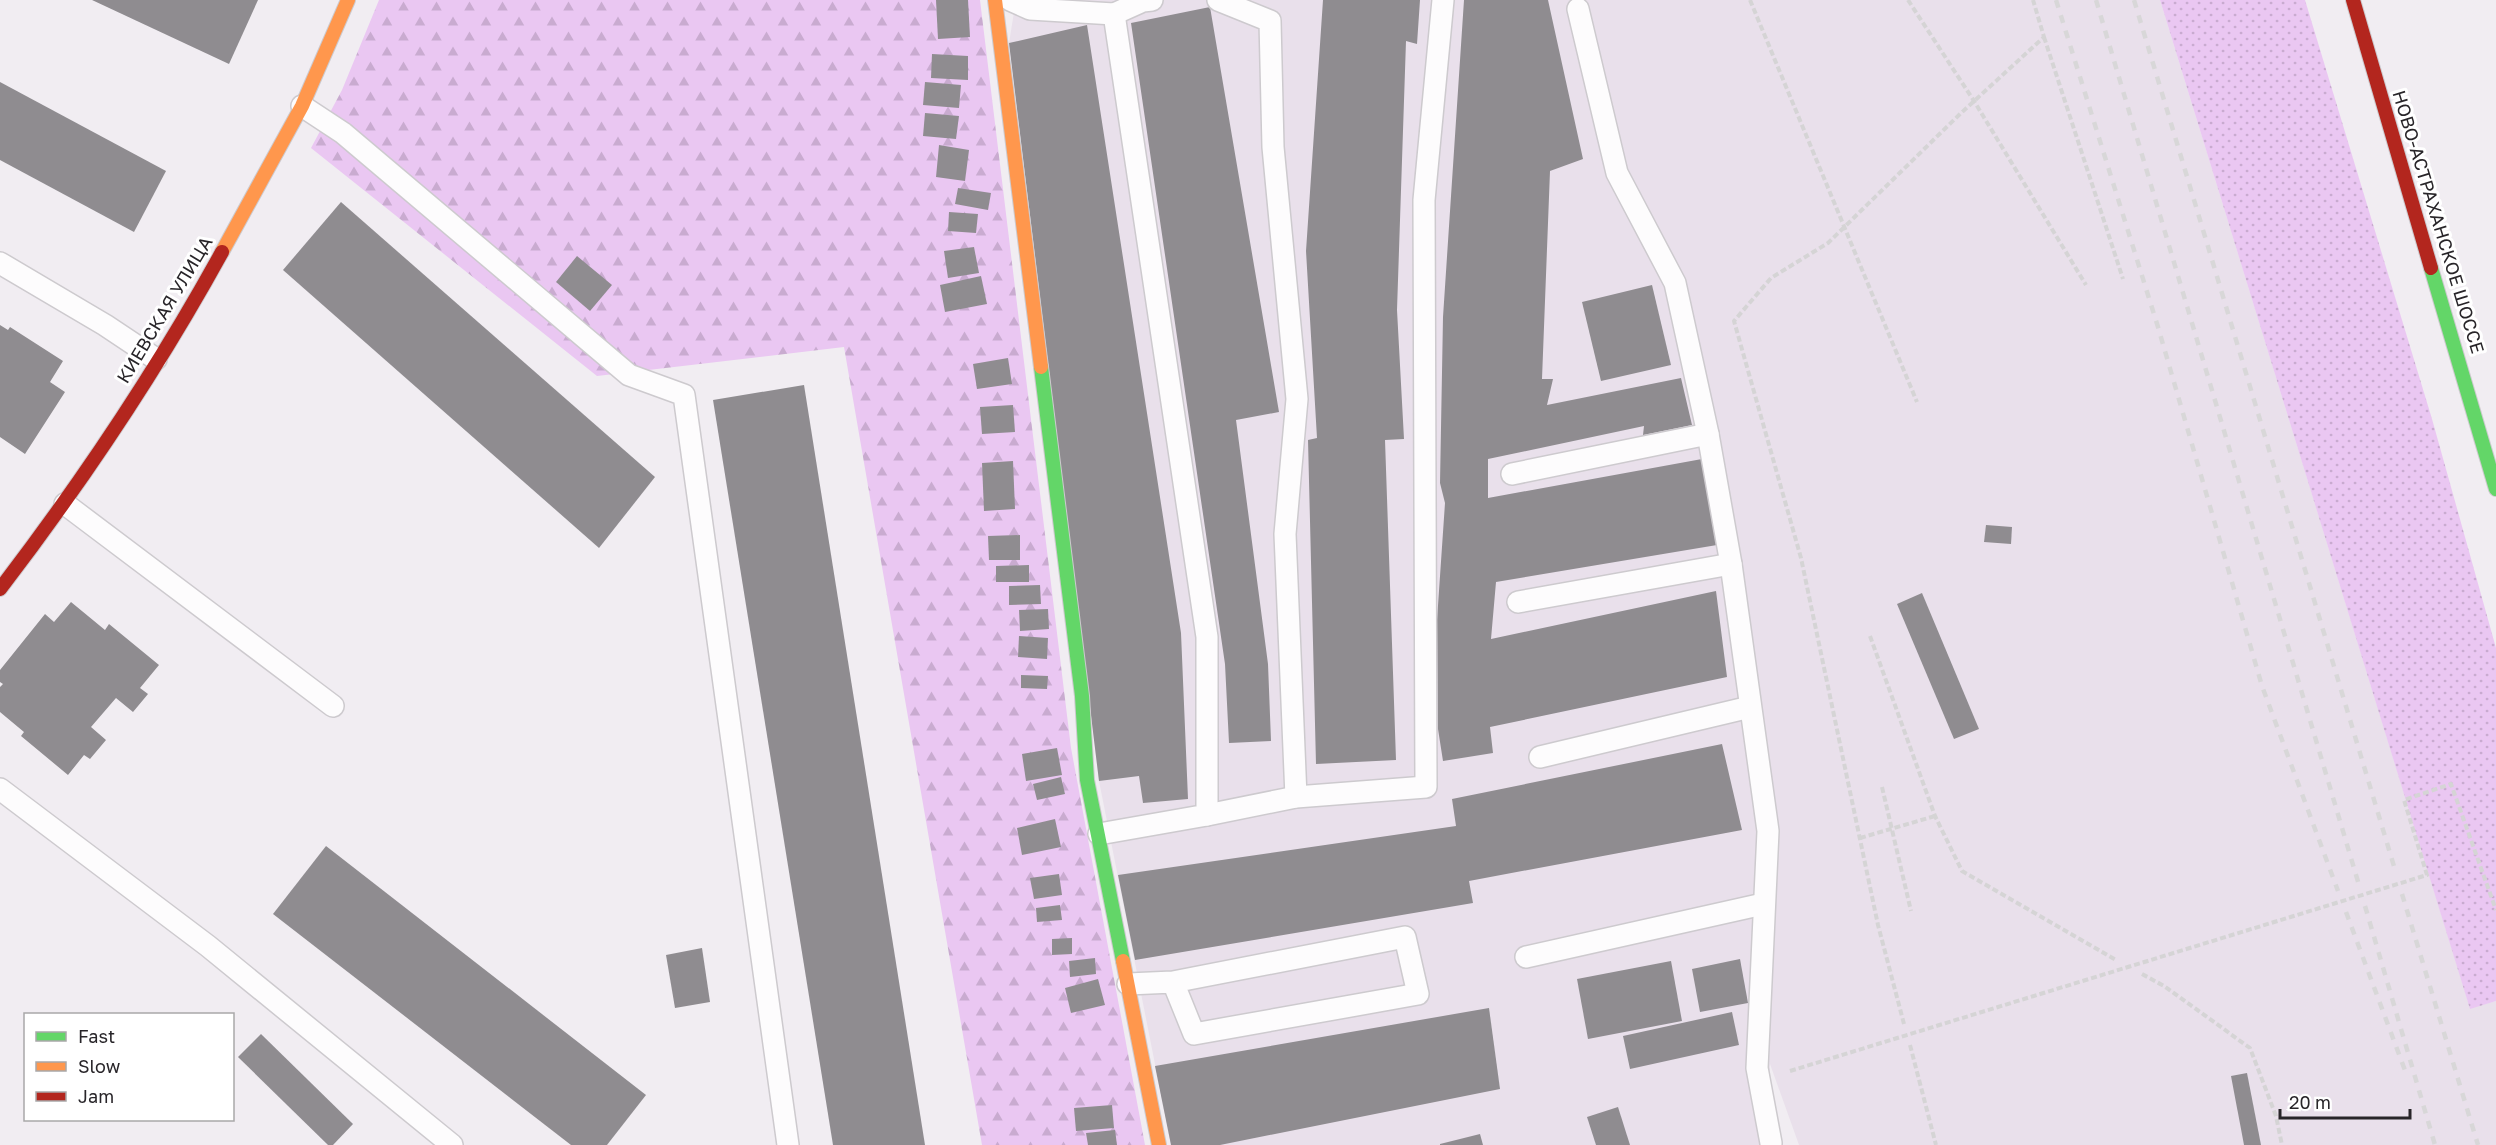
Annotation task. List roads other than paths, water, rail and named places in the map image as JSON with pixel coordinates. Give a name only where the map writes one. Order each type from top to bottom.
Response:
[{"type":"street","name":"КИЕВСКАЯ УЛИЦА","points":[[0,589],[65,504],[156,359],[189,312],[302,106],[348,0]]},
{"type":"street","points":[[995,0],[1082,696],[1088,780],[1159,1145]]},
{"type":"street","name":"НОВО-АСТРАХАНСКОЕ ШОССЕ","points":[[2353,0],[2496,489]]},
{"type":"lane","points":[[1010,0],[1030,9],[1114,14],[1143,1],[1152,0]]},
{"type":"lane","points":[[1218,0],[1270,21],[1273,147],[1297,399],[1285,534],[1296,797]]},
{"type":"lane","points":[[1099,834],[1296,797],[1426,787],[1424,200],[1443,0]]},
{"type":"lane","points":[[1578,9],[1617,173],[1675,283],[1708,434],[1731,564],[1768,831],[1757,1068],[1771,1143]]},
{"type":"lane","points":[[1114,14],[1207,637],[1206,815]]},
{"type":"lane","points":[[302,106],[343,133],[629,375],[684,396],[788,1145]]},
{"type":"lane","points":[[0,263],[105,325],[156,359]]},
{"type":"lane","points":[[1512,474],[1708,434]]},
{"type":"lane","points":[[65,504],[333,706]]},
{"type":"lane","points":[[1518,602],[1731,564]]},
{"type":"lane","points":[[1540,757],[1749,707]]},
{"type":"lane","points":[[0,789],[208,946],[452,1145]]},
{"type":"lane","points":[[1526,957],[1763,904]]},
{"type":"lane","points":[[1128,984],[1173,982],[1405,937],[1418,994],[1194,1034],[1173,982]]},
{"type":"railway","points":[[2056,0],[2158,327],[2262,686],[2338,891]]},
{"type":"railway","points":[[2096,0],[2359,885]]},
{"type":"railway","points":[[2134,0],[2396,873]]},
{"type":"railway","points":[[2402,894],[2478,1145]]},
{"type":"railway","points":[[2365,906],[2435,1145]]},
{"type":"railway","points":[[2346,912],[2406,1073]]}]
